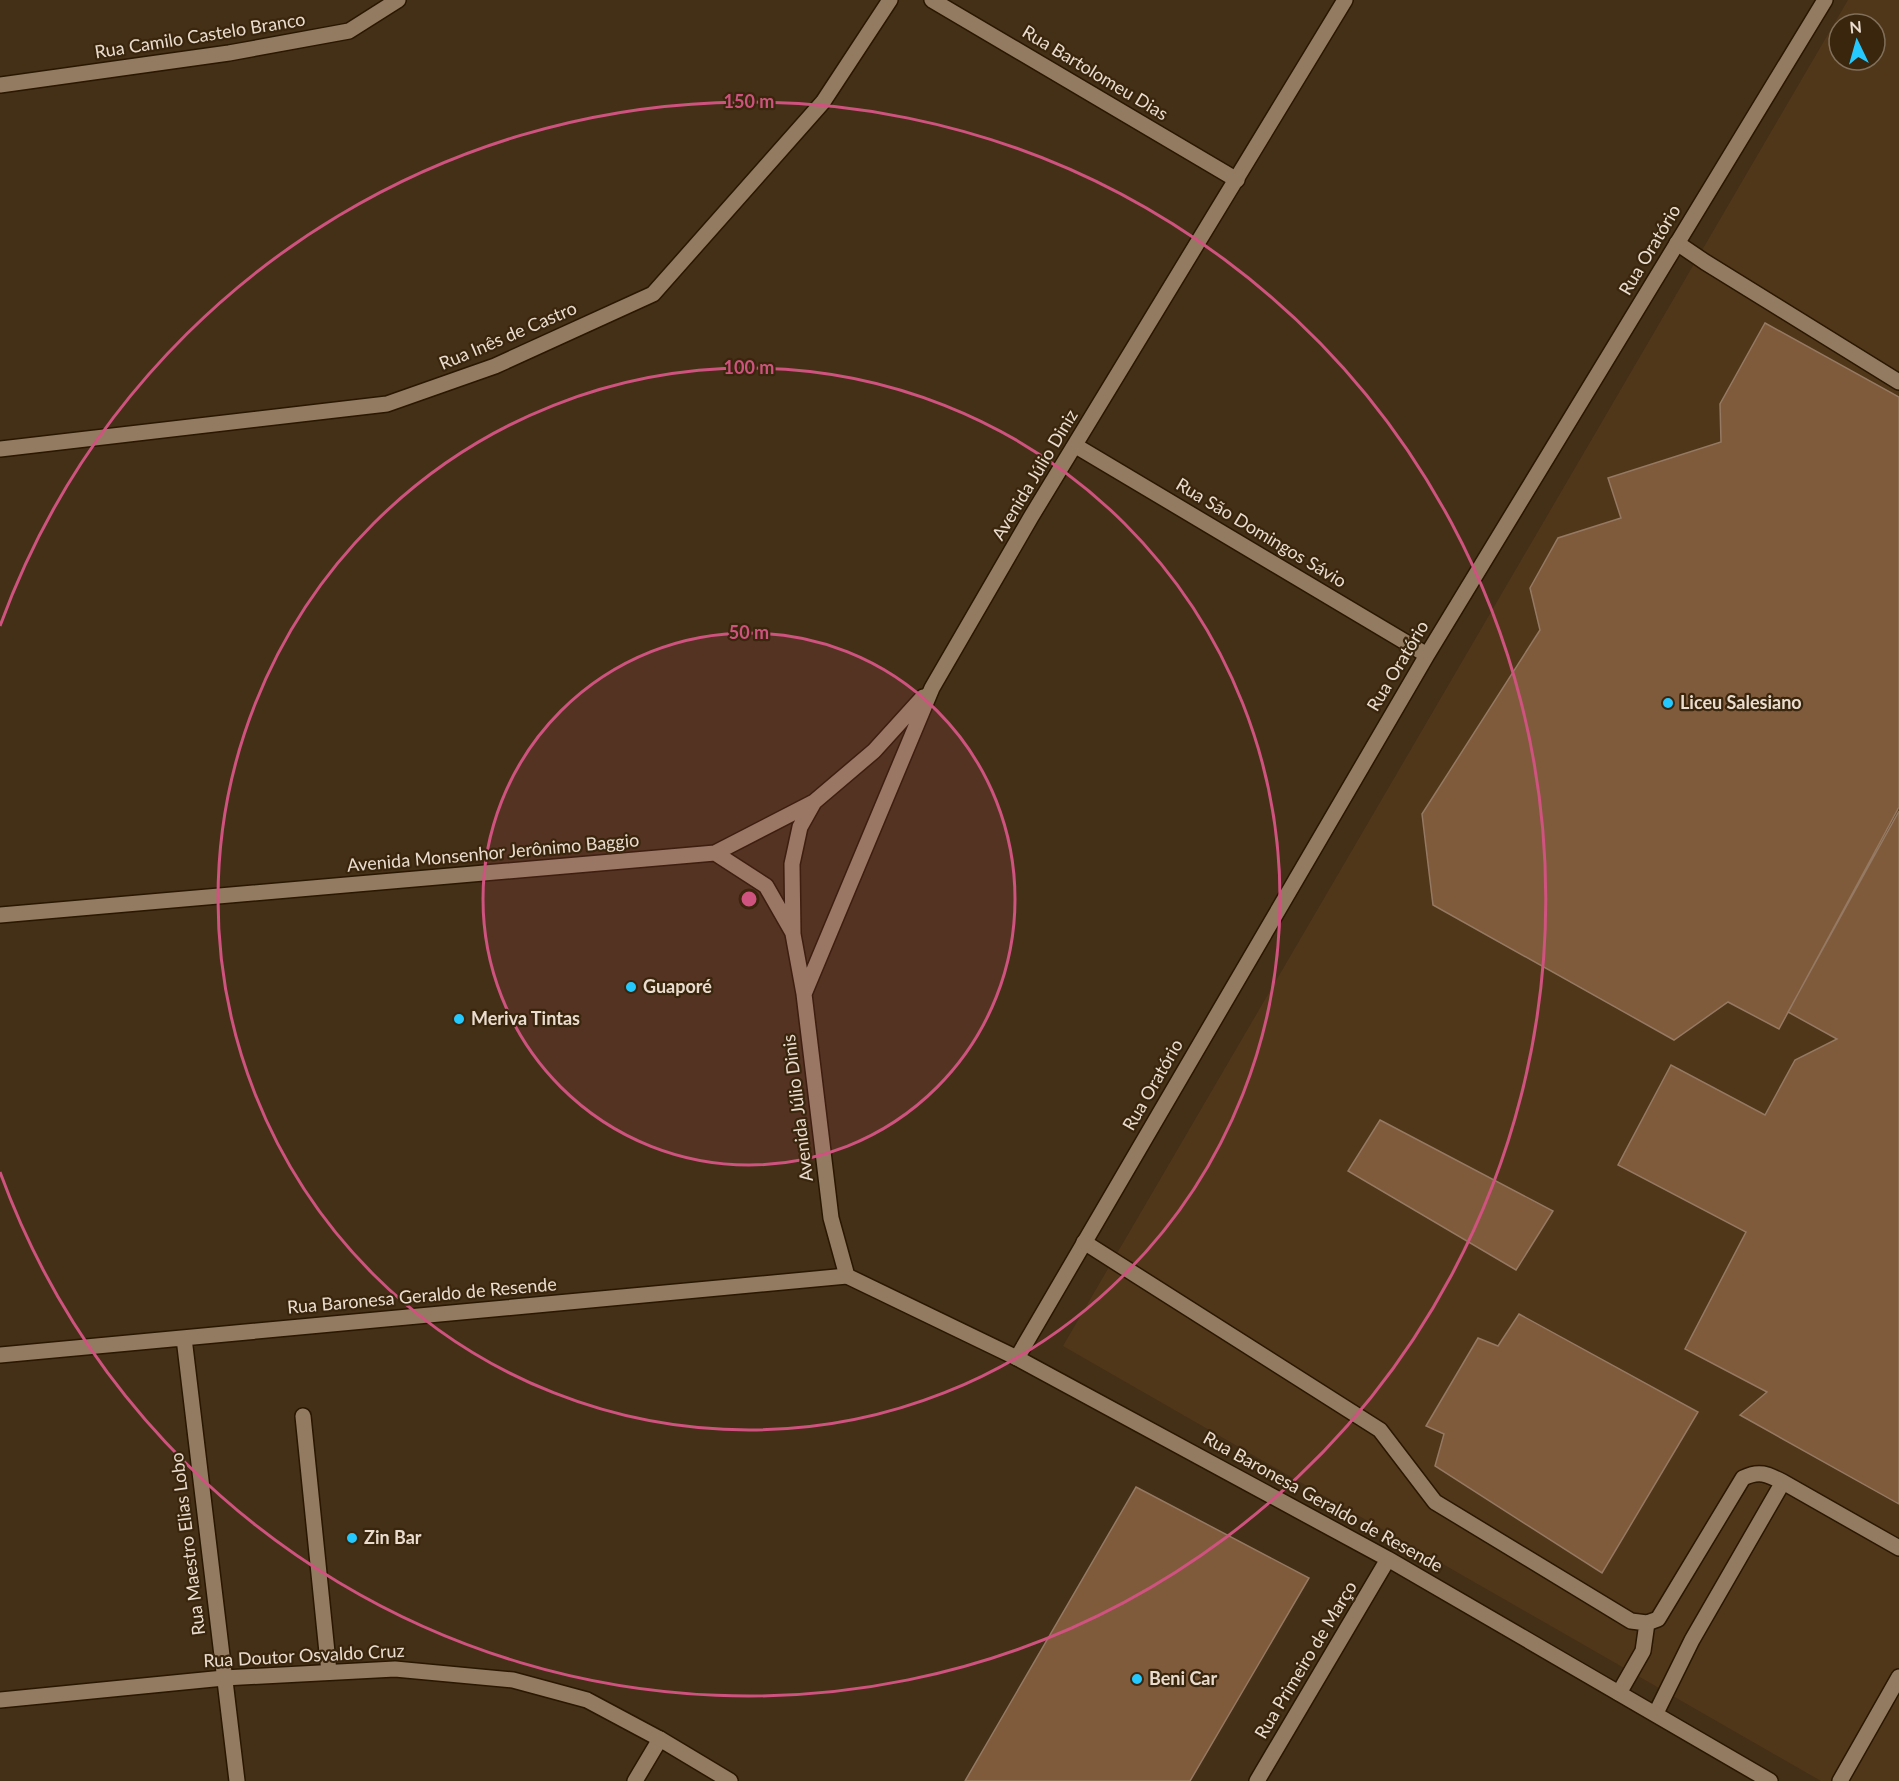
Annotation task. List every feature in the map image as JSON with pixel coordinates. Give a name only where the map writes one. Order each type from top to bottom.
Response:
[{"type":"street","name":"Rua Camilo Castelo Branco","points":[[0,85],[229,53],[350,31],[398,0]]},
{"type":"street","name":"Rua Inês de Castro","points":[[0,449],[387,404],[495,366],[653,294],[823,102],[890,0]]},
{"type":"street","name":"Rua Bartolomeu Dias","points":[[932,0],[1237,180]]},
{"type":"street","name":"Avenida Júlio Diniz","points":[[804,994],[932,688],[1031,517],[1345,0]]},
{"type":"street","name":"Rua Oratório","points":[[1017,1358],[1427,655],[1825,0]]},
{"type":"street","points":[[1677,243],[1899,382]]},
{"type":"street","name":"Rua São Domingos Sávio","points":[[1076,446],[1427,655]]},
{"type":"street","name":"Avenida Monsenhor Jerônimo Baggio","points":[[0,915],[715,854],[814,802],[874,751],[932,688]]},
{"type":"street","points":[[794,934],[792,864],[800,826],[814,802]]},
{"type":"street","points":[[715,854],[766,886],[794,934]]},
{"type":"street","name":"Avenida Júlio Dinis","points":[[794,934],[804,994],[831,1218],[847,1276]]},
{"type":"street","points":[[1084,1242],[1380,1430],[1435,1502],[1631,1621],[1647,1623],[1658,1619],[1743,1478],[1752,1473],[1767,1474],[1783,1482],[1899,1548]]},
{"type":"street","name":"Rua Baronesa Geraldo de Resende","points":[[0,1355],[847,1276],[1017,1358],[1388,1559],[1770,1781]]},
{"type":"street","name":"Rua Maestro Elias Lobo","points":[[184,1338],[237,1781]]},
{"type":"street","points":[[303,1416],[329,1672]]},
{"type":"street","points":[[1656,1713],[1692,1640],[1783,1482]]},
{"type":"street","name":"Rua Primeiro de Março","points":[[1257,1781],[1388,1559]]},
{"type":"street","points":[[1620,1693],[1643,1651],[1647,1623]]},
{"type":"street","name":"Rua Doutor Osvaldo Cruz","points":[[0,1700],[224,1678],[395,1669],[513,1680],[587,1700],[660,1739],[730,1781]]},
{"type":"street","points":[[1840,1781],[1899,1677]]},
{"type":"street","points":[[635,1781],[660,1739]]},
{"type":"shaded area","name":"Liceu Salesiano","points":[[1848,0],[1899,0],[1899,1781],[1821,1781],[1063,1346],[1827,36],[1827,72],[1887,72],[1887,12],[1841,12]]},
{"type":"building","points":[[1765,323],[1899,397],[1899,807],[1779,1029],[1728,1002],[1674,1040],[1433,905],[1422,814],[1540,630],[1530,588],[1558,538],[1621,518],[1608,478],[1721,442],[1720,404]]},
{"type":"building","points":[[1899,811],[1899,1504],[1740,1415],[1767,1392],[1685,1349],[1746,1232],[1618,1165],[1671,1065],[1765,1115],[1795,1060],[1837,1039],[1788,1012]]},
{"type":"building","points":[[1380,1120],[1553,1211],[1516,1270],[1348,1171]]},
{"type":"building","points":[[1519,1314],[1698,1412],[1602,1573],[1435,1466],[1444,1434],[1426,1426],[1478,1338],[1498,1346]]},
{"type":"building","name":"Beni Car","points":[[1136,1487],[1309,1578],[1190,1781],[965,1781]]},
{"type":"place","name":"Liceu Salesiano","points":[[1668,703]]},
{"type":"place","name":"Guaporé","points":[[631,987]]},
{"type":"place","name":"Meriva Tintas","points":[[459,1019]]},
{"type":"place","name":"Zin Bar","points":[[352,1538]]},
{"type":"place","name":"Beni Car","points":[[1137,1679]]}]
